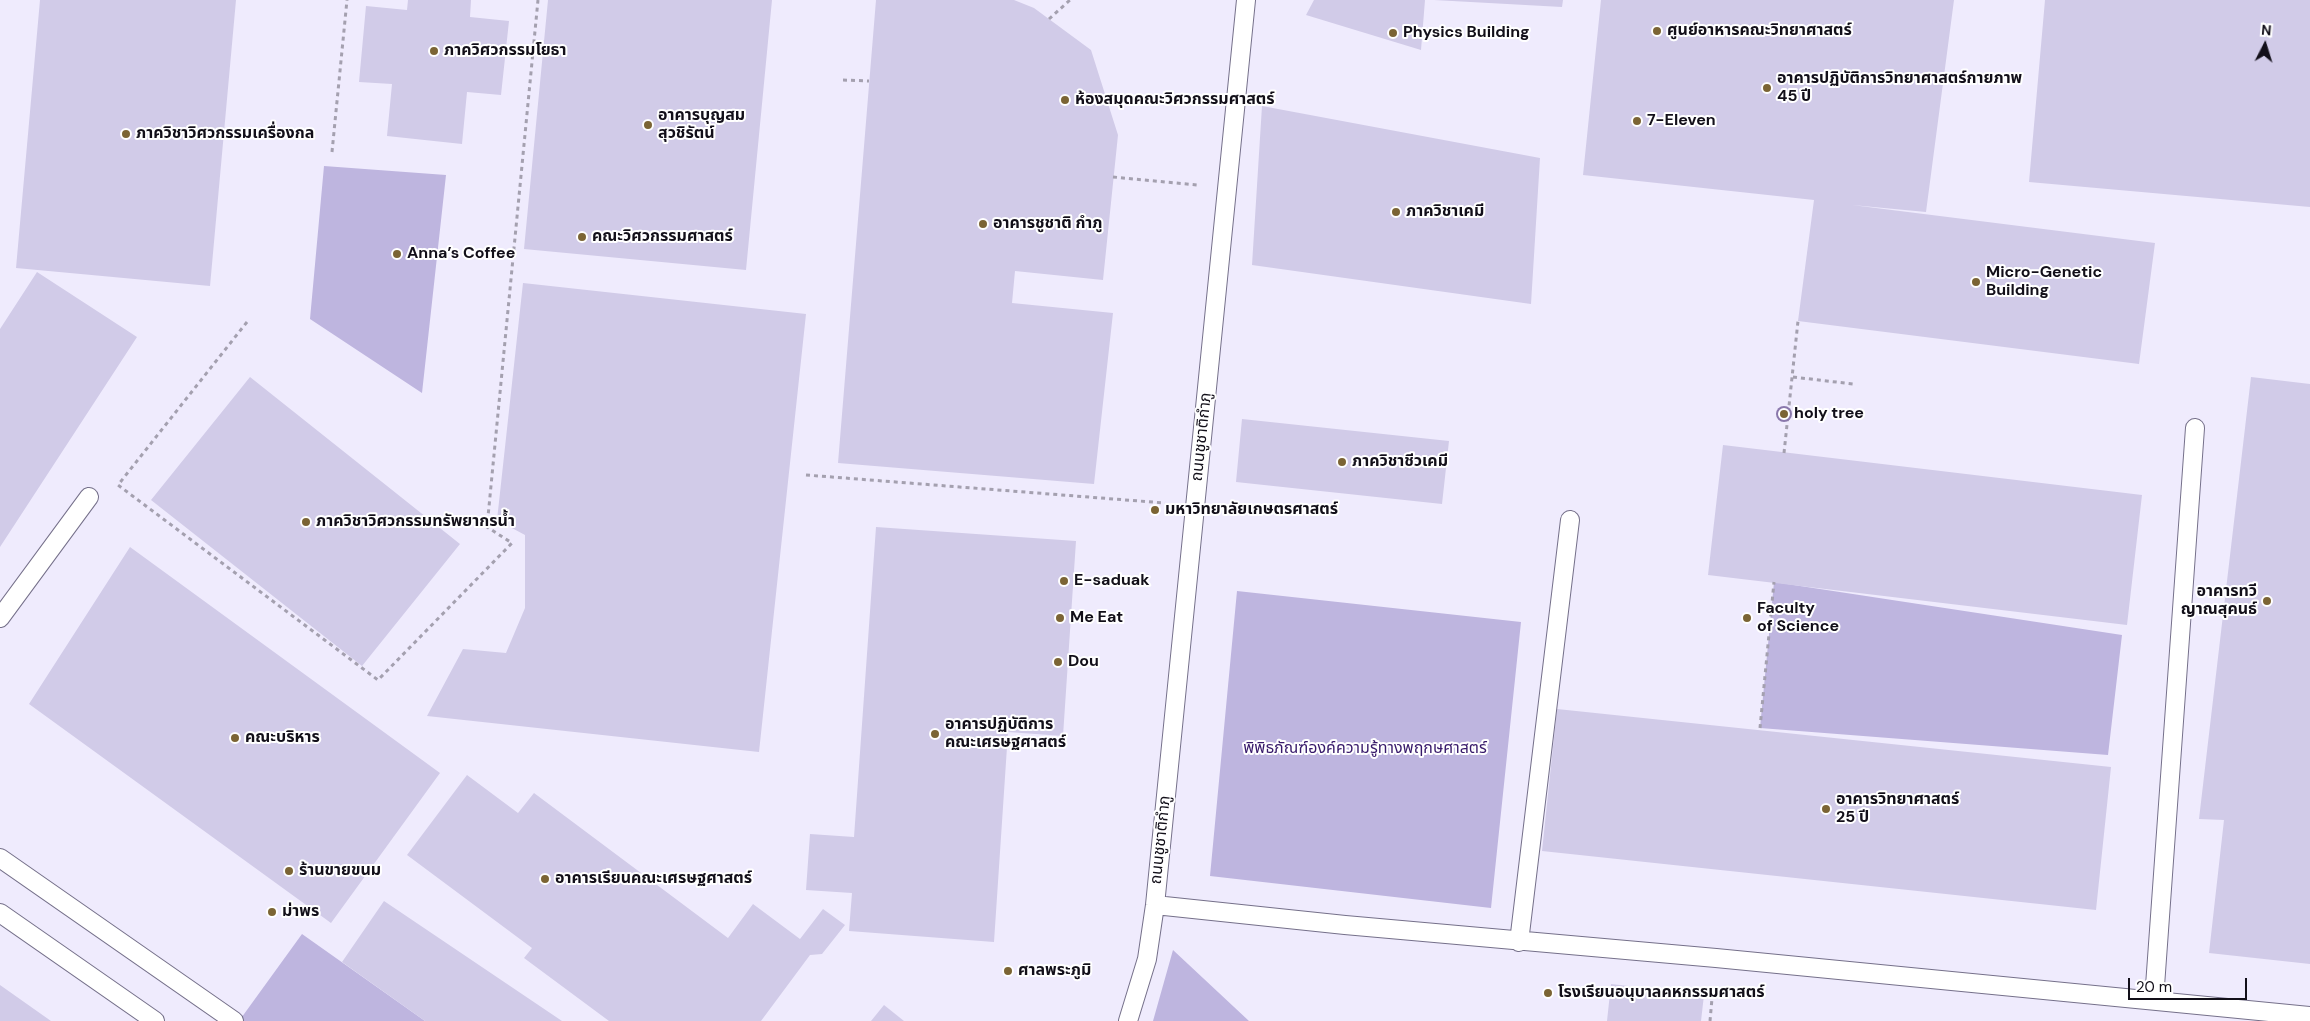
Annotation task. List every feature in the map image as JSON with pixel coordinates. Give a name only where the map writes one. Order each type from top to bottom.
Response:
[{"type":"lane","name":"ถนนชูชาติกำภู","points":[[1128,1021],[1147,959],[1155,905],[1246,0]]},
{"type":"lane","points":[[2154,1000],[2195,428]]},
{"type":"lane","points":[[0,618],[90,497]]},
{"type":"lane","points":[[1519,942],[1570,520]]},
{"type":"lane","points":[[0,858],[234,1021]]},
{"type":"lane","points":[[1155,905],[1519,942],[1716,958],[2310,1016]]},
{"type":"lane","points":[[0,913],[155,1021]]},
{"type":"path","points":[[332,152],[347,0]]},
{"type":"path","points":[[247,322],[118,485],[378,680],[512,543],[487,527],[538,0]]},
{"type":"path","points":[[1050,19],[1070,0]]},
{"type":"path","points":[[843,80],[869,81]]},
{"type":"path","points":[[1113,177],[1200,185]]},
{"type":"path","points":[[1784,453],[1798,321]]},
{"type":"path","points":[[1793,377],[1853,384]]},
{"type":"path","points":[[806,475],[1168,503]]},
{"type":"path","points":[[1760,728],[1774,582]]},
{"type":"green space","points":[[324,166],[446,175],[422,393],[310,319]]},
{"type":"green space","points":[[1774,582],[2122,635],[2108,755],[1760,728]]},
{"type":"green space","name":"พิพิธภัณฑ์องค์ความรู้ทางพฤกษศาสตร์","points":[[1237,591],[1521,622],[1491,908],[1210,876]]},
{"type":"green space","points":[[302,934],[425,1021],[239,1021]]},
{"type":"green space","points":[[1173,950],[1249,1021],[1153,1021]]},
{"type":"building","name":"ภาควิชาวิศวกรรมเครื่องกล","points":[[40,0],[236,0],[210,286],[16,268]]},
{"type":"building","name":"ภาควิศวกรรมโยธา","points":[[408,0],[471,0],[470,17],[509,21],[501,95],[467,92],[462,144],[387,136],[392,84],[359,82],[366,6],[407,10]]},
{"type":"building","name":"อาคารบุญสม สุวชิรัตน์","points":[[548,0],[772,0],[746,270],[524,249]]},
{"type":"building","name":"อาคารชูชาติ กำภู","points":[[876,0],[1014,0],[1034,8],[1091,50],[1118,135],[1103,280],[1015,271],[1012,303],[1113,313],[1094,484],[838,463]]},
{"type":"building","name":"Physics Building","points":[[1314,0],[1425,0],[1421,50],[1306,15]]},
{"type":"building","points":[[1434,0],[1563,0],[1562,7]]},
{"type":"building","name":"อาคารปฏิบัติการวิทยาศาสตร์กายภาพ 45 ปี","points":[[1601,0],[1954,0],[1926,212],[1852,205],[2155,243],[2139,364],[1798,321],[1814,200],[1583,175]]},
{"type":"building","points":[[2045,0],[2310,0],[2310,207],[2029,182]]},
{"type":"building","name":"ภาควิชาเคมี","points":[[1262,106],[1540,158],[1531,304],[1252,265]]},
{"type":"building","points":[[37,272],[137,337],[0,547],[0,329]]},
{"type":"building","points":[[523,283],[806,314],[759,752],[427,716],[463,649],[506,653],[525,608],[525,535],[497,520]]},
{"type":"building","name":"ภาควิชาวิศวกรรมทรัพยากรน้ำ","points":[[250,377],[460,544],[362,666],[151,500]]},
{"type":"building","name":"อาคารทวี ญาณสุคนธ์","points":[[2251,377],[2310,384],[2310,964],[2209,953],[2224,820],[2199,819]]},
{"type":"building","name":"ภาควิชาชีวเคมี","points":[[1242,419],[1449,441],[1442,504],[1236,482]]},
{"type":"building","points":[[1723,445],[2142,495],[2127,625],[1708,575]]},
{"type":"building","name":"อาคารปฏิบัติการ คณะเศรษฐศาสตร์","points":[[876,527],[1076,541],[1063,736],[1008,732],[994,942],[849,931],[852,893],[806,890],[810,834],[854,837]]},
{"type":"building","name":"คณะบริหาร","points":[[130,547],[440,773],[331,923],[29,704]]},
{"type":"building","name":"อาคารวิทยาศาสตร์ 25 ปี","points":[[1557,709],[2111,767],[2096,910],[1542,851]]},
{"type":"building","name":"อาคารเรียนคณะเศรษฐศาสตร์","points":[[467,775],[518,813],[534,793],[728,938],[753,904],[800,939],[823,909],[845,925],[822,954],[810,955],[761,1021],[609,1021],[524,958],[532,948],[407,855]]},
{"type":"building","points":[[384,901],[562,1021],[425,1021],[342,962]]},
{"type":"building","points":[[1611,984],[1704,995],[1701,1021],[1607,1021]]},
{"type":"building","points":[[0,985],[51,1021],[0,1021]]},
{"type":"building","points":[[884,1005],[904,1021],[871,1021]]},
{"type":"place","name":"ศูนย์อาหารคณะวิทยาศาสตร์","points":[[1657,31]]},
{"type":"place","name":"Physics Building","points":[[1393,33]]},
{"type":"place","name":"ภาควิศวกรรมโยธา","points":[[434,51]]},
{"type":"place","name":"อาคารปฏิบัติการวิทยาศาสตร์กายภาพ 45 ปี","points":[[1767,88]]},
{"type":"place","name":"ห้องสมุดคณะวิศวกรรมศาสตร์","points":[[1065,100]]},
{"type":"place","name":"7-Eleven","points":[[1637,121]]},
{"type":"place","name":"อาคารบุญสม สุวชิรัตน์","points":[[648,125]]},
{"type":"place","name":"ภาควิชาวิศวกรรมเครื่องกล","points":[[126,134]]},
{"type":"place","name":"ภาควิชาเคมี","points":[[1396,212]]},
{"type":"place","name":"อาคารชูชาติ กำภู","points":[[983,224]]},
{"type":"place","name":"คณะวิศวกรรมศาสตร์","points":[[582,237]]},
{"type":"place","name":"Anna’s Coffee","points":[[397,254]]},
{"type":"place","name":"Micro-Genetic Building","points":[[1976,282]]},
{"type":"place","name":"holy tree","points":[[1784,414]]},
{"type":"place","name":"ภาควิชาชีวเคมี","points":[[1342,462]]},
{"type":"place","name":"มหาวิทยาลัยเกษตรศาสตร์","points":[[1155,510]]},
{"type":"place","name":"ภาควิชาวิศวกรรมทรัพยากรน้ำ","points":[[306,522]]},
{"type":"place","name":"E-saduak","points":[[1064,581]]},
{"type":"place","name":"อาคารทวี ญาณสุคนธ์","points":[[2267,601]]},
{"type":"place","name":"Me Eat","points":[[1060,618]]},
{"type":"place","name":"Faculty of Science","points":[[1747,618]]},
{"type":"place","name":"Dou","points":[[1058,662]]},
{"type":"place","name":"อาคารปฏิบัติการ คณะเศรษฐศาสตร์","points":[[935,734]]},
{"type":"place","name":"คณะบริหาร","points":[[235,738]]},
{"type":"place","name":"อาคารวิทยาศาสตร์ 25 ปี","points":[[1826,809]]},
{"type":"place","name":"ร้านขายขนม","points":[[289,871]]},
{"type":"place","name":"อาคารเรียนคณะเศรษฐศาสตร์","points":[[545,879]]},
{"type":"place","name":"ม่าพร","points":[[272,912]]},
{"type":"place","name":"ศาลพระภูมิ","points":[[1008,971]]},
{"type":"place","name":"โรงเรียนอนุบาลคหกรรมศาสตร์","points":[[1548,993]]}]
